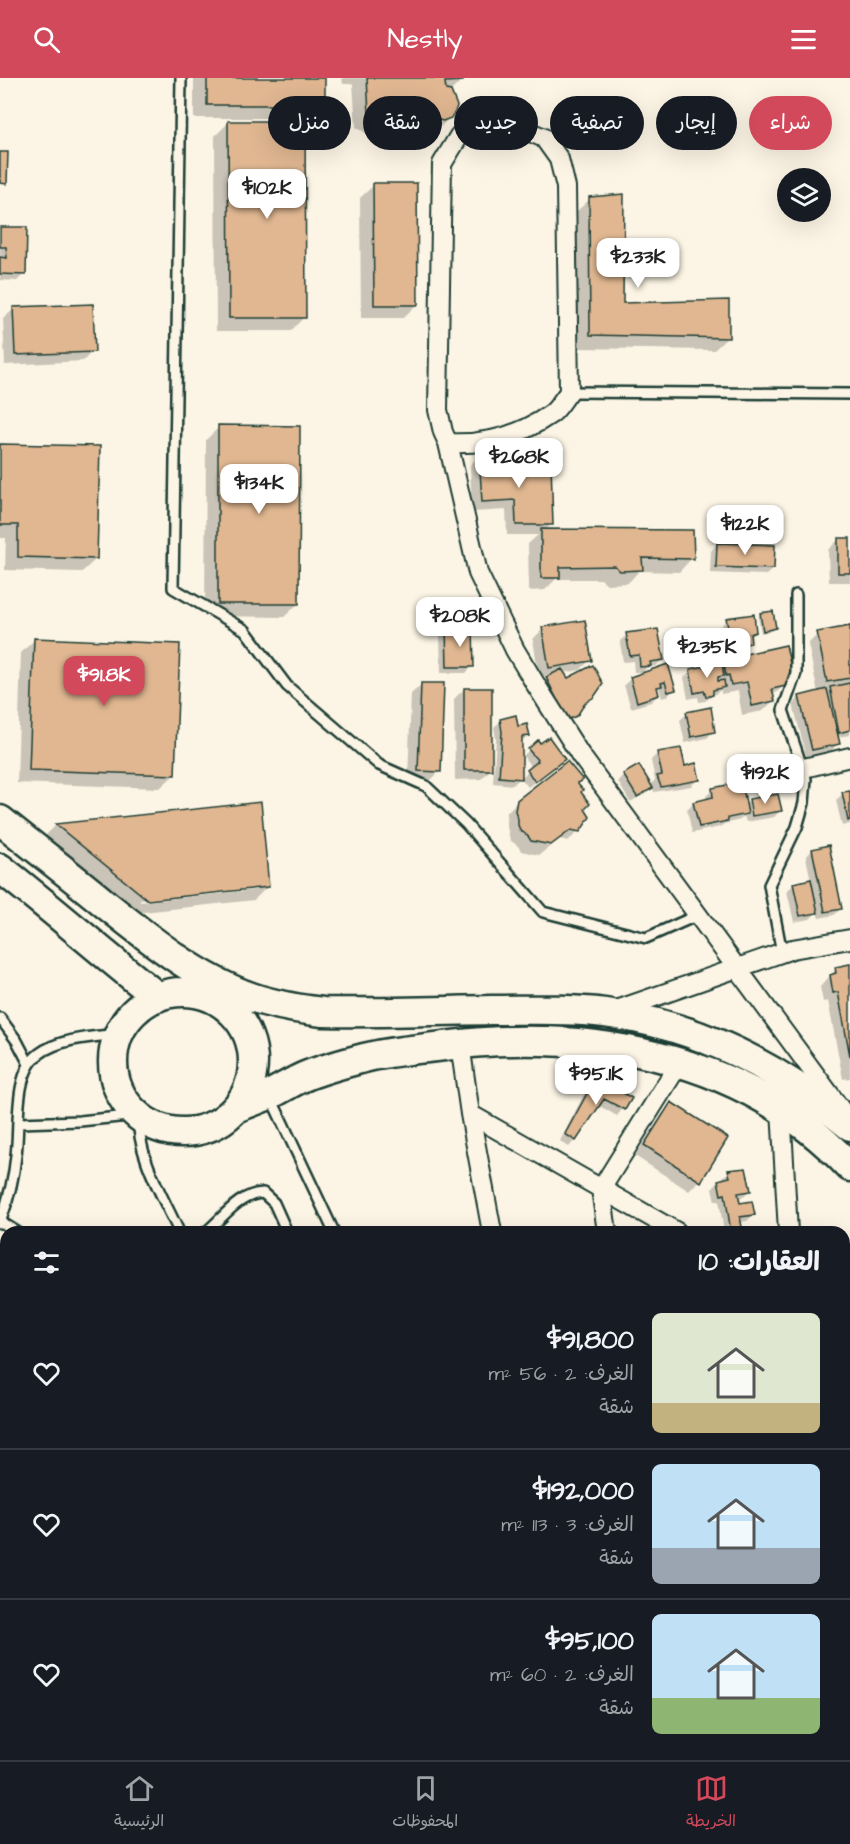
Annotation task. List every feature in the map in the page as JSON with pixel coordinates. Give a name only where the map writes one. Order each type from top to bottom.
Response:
[{"type":"main road","points":[[0,820],[174,956],[227,987],[250,996],[282,1006],[323,1012],[559,1009],[607,1013],[661,1024],[715,1042],[766,1066],[813,1096],[850,1124]]},
{"type":"main road","points":[[0,868],[158,997]]},
{"type":"main road","points":[[238,1107],[250,1083],[253,1054],[236,1016],[213,999],[186,992],[158,997],[135,1012],[126,1022],[120,1034],[114,1059],[117,1084],[122,1096],[138,1115],[162,1129],[190,1132],[216,1125],[238,1107],[269,1095],[306,1076],[366,1058],[397,1051],[460,1044],[547,1041],[592,1044],[636,1051],[707,1071],[733,1082],[781,1109],[825,1142],[850,1167]]},
{"type":"street","points":[[448,443],[477,443],[509,436],[553,413],[569,392],[566,187],[559,159],[544,138],[512,124],[483,127],[459,136],[442,164],[438,410],[448,443],[477,573],[515,650],[581,756],[739,969],[850,1124]]},
{"type":"street","points":[[804,768],[850,757]]},
{"type":"street","points":[[607,1013],[792,949],[850,939]]},
{"type":"street","points":[[460,1044],[470,1114],[491,1226]]},
{"type":"street","points":[[606,1226],[602,1188],[680,1062]]},
{"type":"street","points":[[781,1109],[788,1226]]},
{"type":"street","points":[[470,1114],[667,1226]]},
{"type":"lane","points":[[181,78],[173,588],[245,630],[287,686],[379,765],[426,786],[466,824],[543,912],[646,938],[698,915]]},
{"type":"lane","points":[[569,392],[850,394]]},
{"type":"lane","points":[[782,953],[769,885],[798,826],[804,803],[806,779],[783,710],[796,673],[796,595]]},
{"type":"lane","points":[[0,1018],[17,1041],[29,1064]]},
{"type":"lane","points":[[0,1222],[11,1188],[22,1080],[29,1064],[38,1054],[59,1045],[120,1034]]},
{"type":"lane","points":[[269,1095],[331,1226]]},
{"type":"lane","points":[[19,1123],[80,1121],[138,1115],[138,1133],[142,1149],[176,1226]]},
{"type":"lane","points":[[213,1226],[243,1198],[253,1193],[263,1193],[274,1203],[284,1226]]},
{"type":"building","points":[[207,78],[325,78],[325,96],[268,96],[268,105],[207,105]]},
{"type":"building","points":[[367,78],[463,78],[463,81],[445,82],[446,90],[451,91],[454,98],[454,114],[451,118],[443,121],[442,96],[368,96]]},
{"type":"building","points":[[228,121],[268,121],[268,150],[305,150],[306,318],[229,318]]},
{"type":"building","points":[[0,152],[8,152],[7,184],[0,183]]},
{"type":"building","points":[[373,183],[417,183],[418,305],[374,305]]},
{"type":"building","points":[[624,194],[623,303],[729,300],[729,338],[590,335],[589,197]]},
{"type":"building","points":[[0,227],[27,227],[26,275],[0,274],[0,257],[7,258],[6,247],[0,247]]},
{"type":"building","points":[[93,304],[95,352],[15,355],[13,307]]},
{"type":"building","points":[[218,425],[300,426],[299,604],[218,604]]},
{"type":"building","points":[[0,444],[100,446],[97,559],[18,557],[18,525],[0,525]]},
{"type":"building","points":[[479,454],[493,454],[494,464],[551,463],[553,525],[516,525],[515,500],[482,502]]},
{"type":"building","points":[[541,529],[693,530],[694,559],[642,558],[643,570],[620,571],[615,566],[560,567],[560,578],[541,578]]},
{"type":"building","points":[[838,538],[850,538],[850,573],[838,573]]},
{"type":"building","points":[[717,543],[775,545],[774,569],[716,567]]},
{"type":"building","points":[[773,611],[776,628],[763,631],[760,613]]},
{"type":"building","points":[[754,614],[756,632],[750,634],[751,643],[732,647],[726,618]]},
{"type":"building","points":[[585,620],[592,661],[549,668],[542,627]]},
{"type":"building","points":[[850,626],[850,678],[827,682],[817,632]]},
{"type":"building","points":[[446,628],[473,628],[474,667],[447,667]]},
{"type":"building","points":[[658,629],[664,660],[650,662],[651,666],[640,667],[639,655],[630,656],[626,633]]},
{"type":"building","points":[[34,638],[180,644],[175,775],[29,770]]},
{"type":"building","points":[[786,645],[791,668],[786,686],[772,689],[775,701],[752,706],[747,682],[731,685],[729,675],[726,676],[723,659]]},
{"type":"building","points":[[722,663],[724,676],[718,677],[718,681],[724,680],[725,687],[713,690],[713,695],[706,697],[704,691],[694,693],[690,669]]},
{"type":"building","points":[[668,664],[676,690],[668,692],[665,682],[661,683],[662,686],[657,687],[659,695],[637,702],[630,677]]},
{"type":"building","points":[[593,665],[603,684],[594,697],[585,703],[577,716],[567,720],[546,677],[562,669],[568,678]]},
{"type":"building","points":[[421,683],[444,683],[441,772],[418,771]]},
{"type":"building","points":[[850,683],[850,730],[839,733],[830,687]]},
{"type":"building","points":[[464,688],[492,688],[492,770],[464,770]]},
{"type":"building","points":[[827,689],[840,744],[812,750],[799,696]]},
{"type":"building","points":[[711,707],[715,732],[691,737],[686,712]]},
{"type":"building","points":[[516,715],[518,726],[527,724],[530,736],[522,737],[522,779],[499,777],[502,732],[500,719]]},
{"type":"building","points":[[549,737],[565,759],[535,782],[527,770],[538,761],[528,749],[538,740],[540,743]]},
{"type":"building","points":[[681,748],[685,766],[696,763],[700,780],[661,787],[657,776],[662,775],[657,752]]},
{"type":"building","points":[[567,761],[583,780],[577,783],[590,804],[585,809],[590,817],[580,832],[571,830],[551,845],[531,841],[518,825],[515,811],[517,800]]},
{"type":"building","points":[[639,765],[653,788],[637,797],[623,774]]},
{"type":"building","points":[[742,782],[748,814],[699,827],[693,802],[713,797],[712,788]]},
{"type":"building","points":[[850,791],[850,820],[848,821],[842,792]]},
{"type":"building","points":[[778,794],[782,811],[752,816],[749,799]]},
{"type":"building","points":[[261,802],[269,887],[148,900],[55,824]]},
{"type":"building","points":[[829,845],[842,909],[825,912],[812,849]]},
{"type":"building","points":[[811,879],[818,913],[800,916],[793,883]]},
{"type":"building","points":[[850,964],[850,1056],[838,992],[833,993],[830,975],[836,973],[835,967]]},
{"type":"building","points":[[596,1077],[632,1098],[625,1110],[604,1099],[576,1141],[565,1134]]},
{"type":"building","points":[[671,1102],[728,1138],[701,1182],[644,1145]]},
{"type":"building","points":[[746,1168],[751,1191],[738,1193],[740,1203],[752,1201],[755,1215],[740,1217],[742,1226],[730,1226],[725,1194],[721,1195],[718,1180],[730,1177],[728,1170]]}]
